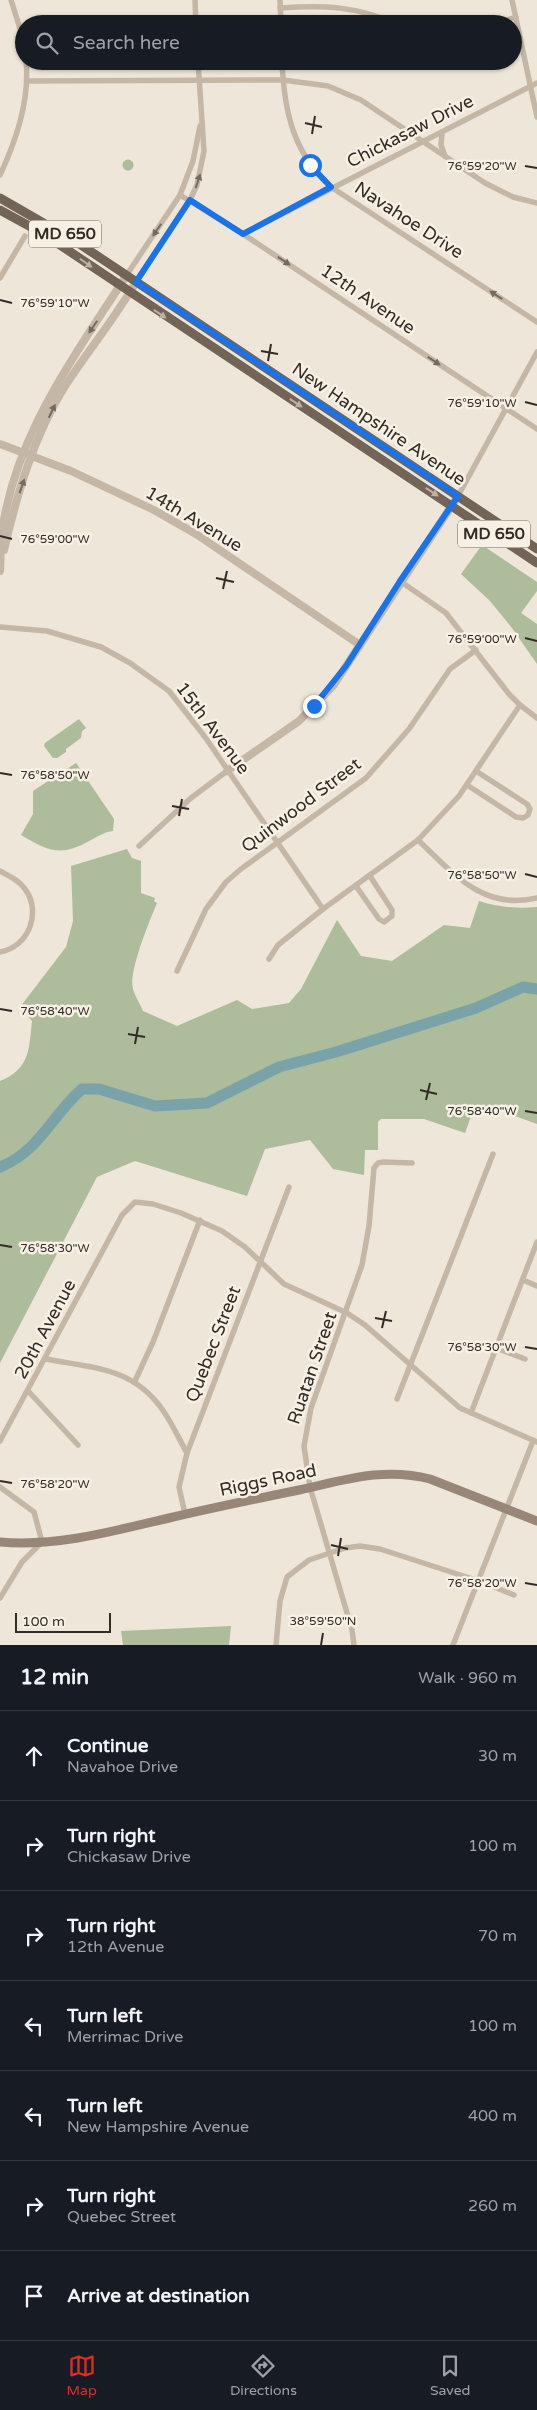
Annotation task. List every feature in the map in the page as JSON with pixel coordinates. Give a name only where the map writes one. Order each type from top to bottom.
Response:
[{"type":"main road","name":"New Hampshire Avenue","points":[[0,198],[78,243],[537,549]]},
{"type":"main road","name":"New Hampshire Avenue","points":[[0,210],[42,233],[129,293],[537,563]]},
{"type":"main road","name":"Riggs Road","points":[[0,1542],[42,1542],[81,1537],[380,1473],[412,1474],[454,1487],[537,1521]]},
{"type":"street","points":[[11,0],[16,15]]},
{"type":"street","points":[[195,0],[196,15]]},
{"type":"street","points":[[280,0],[280,15]]},
{"type":"street","points":[[512,0],[516,15]]},
{"type":"street","points":[[280,8],[343,7],[376,15]]},
{"type":"street","points":[[522,45],[537,117]]},
{"type":"street","points":[[0,175],[15,139],[27,81],[26,70]]},
{"type":"street","points":[[0,566],[11,519],[32,456],[64,387],[190,200],[202,168],[204,150],[198,70]]},
{"type":"street","name":"Navahoe Drive","points":[[282,70],[297,143],[310,165],[331,187],[537,322]]},
{"type":"street","points":[[27,81],[199,82],[283,80],[328,86],[345,92],[392,119],[422,142],[486,183],[513,197],[537,203]]},
{"type":"street","name":"Chickasaw Drive","points":[[243,234],[331,187],[537,83]]},
{"type":"street","points":[[0,571],[1,540],[15,474],[22,452],[56,385],[180,195],[193,162],[201,122]]},
{"type":"street","points":[[442,132],[441,145],[445,156]]},
{"type":"street","name":"12th Avenue","points":[[180,195],[243,234],[537,429]]},
{"type":"street","points":[[0,278],[25,236]]},
{"type":"street","points":[[139,846],[191,798],[299,722],[333,686],[400,581],[452,506],[537,352]]},
{"type":"street","name":"14th Avenue","points":[[0,444],[109,488],[154,510],[196,534],[360,645]]},
{"type":"street","points":[[400,581],[446,613],[520,705],[537,718]]},
{"type":"street","name":"15th Avenue","points":[[0,627],[47,631],[101,647],[130,663],[168,691],[205,737],[323,909]]},
{"type":"street","name":"Quinwood Street","points":[[177,971],[194,929],[220,890],[241,869],[366,778],[409,728],[450,669],[476,650]]},
{"type":"street","points":[[269,959],[278,945],[323,909],[418,840],[467,784],[520,705]]},
{"type":"street","points":[[467,784],[516,818],[523,818],[528,815],[530,809],[527,804],[476,771]]},
{"type":"street","points":[[418,840],[462,882],[472,889],[490,896],[510,900],[537,898]]},
{"type":"street","points":[[0,871],[22,884],[32,899],[34,906],[32,920],[23,939],[13,948],[0,952]]},
{"type":"street","points":[[356,886],[379,919],[384,922],[389,920],[392,916],[392,910],[370,876]]},
{"type":"street","points":[[397,1398],[494,1154]]},
{"type":"street","name":"Ruatan Street","points":[[354,1645],[352,1630],[310,1487],[304,1461],[304,1436],[311,1408],[358,1280],[367,1243],[375,1166],[383,1162],[412,1163]]},
{"type":"street","name":"Quebec Street","points":[[185,1514],[179,1487],[187,1453],[288,1187]]},
{"type":"street","name":"20th Avenue","points":[[0,1441],[46,1359],[122,1215],[135,1202],[152,1204],[200,1220],[222,1231],[289,1287],[346,1313],[365,1325],[454,1404],[535,1442]]},
{"type":"street","points":[[135,1381],[153,1342],[200,1220]]},
{"type":"street","points":[[471,1413],[537,1242]]},
{"type":"street","points":[[523,1280],[537,1286]]},
{"type":"street","points":[[496,1348],[525,1359]]},
{"type":"street","points":[[46,1359],[109,1371],[135,1381],[162,1409],[187,1453]]},
{"type":"street","points":[[28,1392],[78,1445]]},
{"type":"street","points":[[453,1645],[506,1509],[535,1442]]},
{"type":"street","points":[[0,1487],[34,1512],[42,1542],[22,1562],[0,1598]]},
{"type":"street","points":[[276,1645],[280,1601],[287,1577],[300,1565],[329,1552],[354,1546],[372,1548],[479,1581],[514,1595]]},
{"type":"green space","points":[[128,159],[134,165],[128,171],[122,165]]},
{"type":"green space","points":[[482,545],[537,582],[537,591],[521,613],[537,624],[537,664],[490,601],[461,574]]},
{"type":"green space","points":[[79,719],[86,728],[82,731],[81,738],[66,749],[66,752],[57,758],[53,758],[44,746],[45,743]]},
{"type":"green space","points":[[76,763],[114,819],[113,831],[104,833],[71,849],[63,850],[48,849],[21,835],[33,814],[33,791]]},
{"type":"green space","points":[[127,849],[132,858],[141,861],[141,893],[155,898],[154,901],[157,903],[137,959],[132,981],[133,989],[143,1011],[177,1026],[237,1000],[252,1009],[289,1003],[301,989],[337,920],[361,956],[392,961],[444,925],[470,928],[479,901],[508,907],[537,907],[537,1124],[501,1111],[473,1111],[465,1133],[424,1119],[381,1119],[378,1122],[378,1150],[365,1150],[364,1175],[333,1169],[310,1140],[265,1149],[247,1196],[135,1161],[97,1177],[0,1363],[0,1081],[17,1070],[23,1064],[26,1057],[32,1021],[20,1007],[66,947],[73,921],[71,866]]},
{"type":"green space","points":[[231,1626],[229,1645],[123,1645],[121,1631]]},
{"type":"waterway","points":[[0,1167],[25,1152],[35,1143],[71,1099],[82,1089],[99,1089],[155,1106],[207,1103],[279,1067],[336,1052],[476,1008],[523,987],[537,989]]},
{"type":"route","points":[[310,165],[331,187],[243,234],[190,200],[136,282],[458,496],[400,581],[333,686],[314,706]]}]
